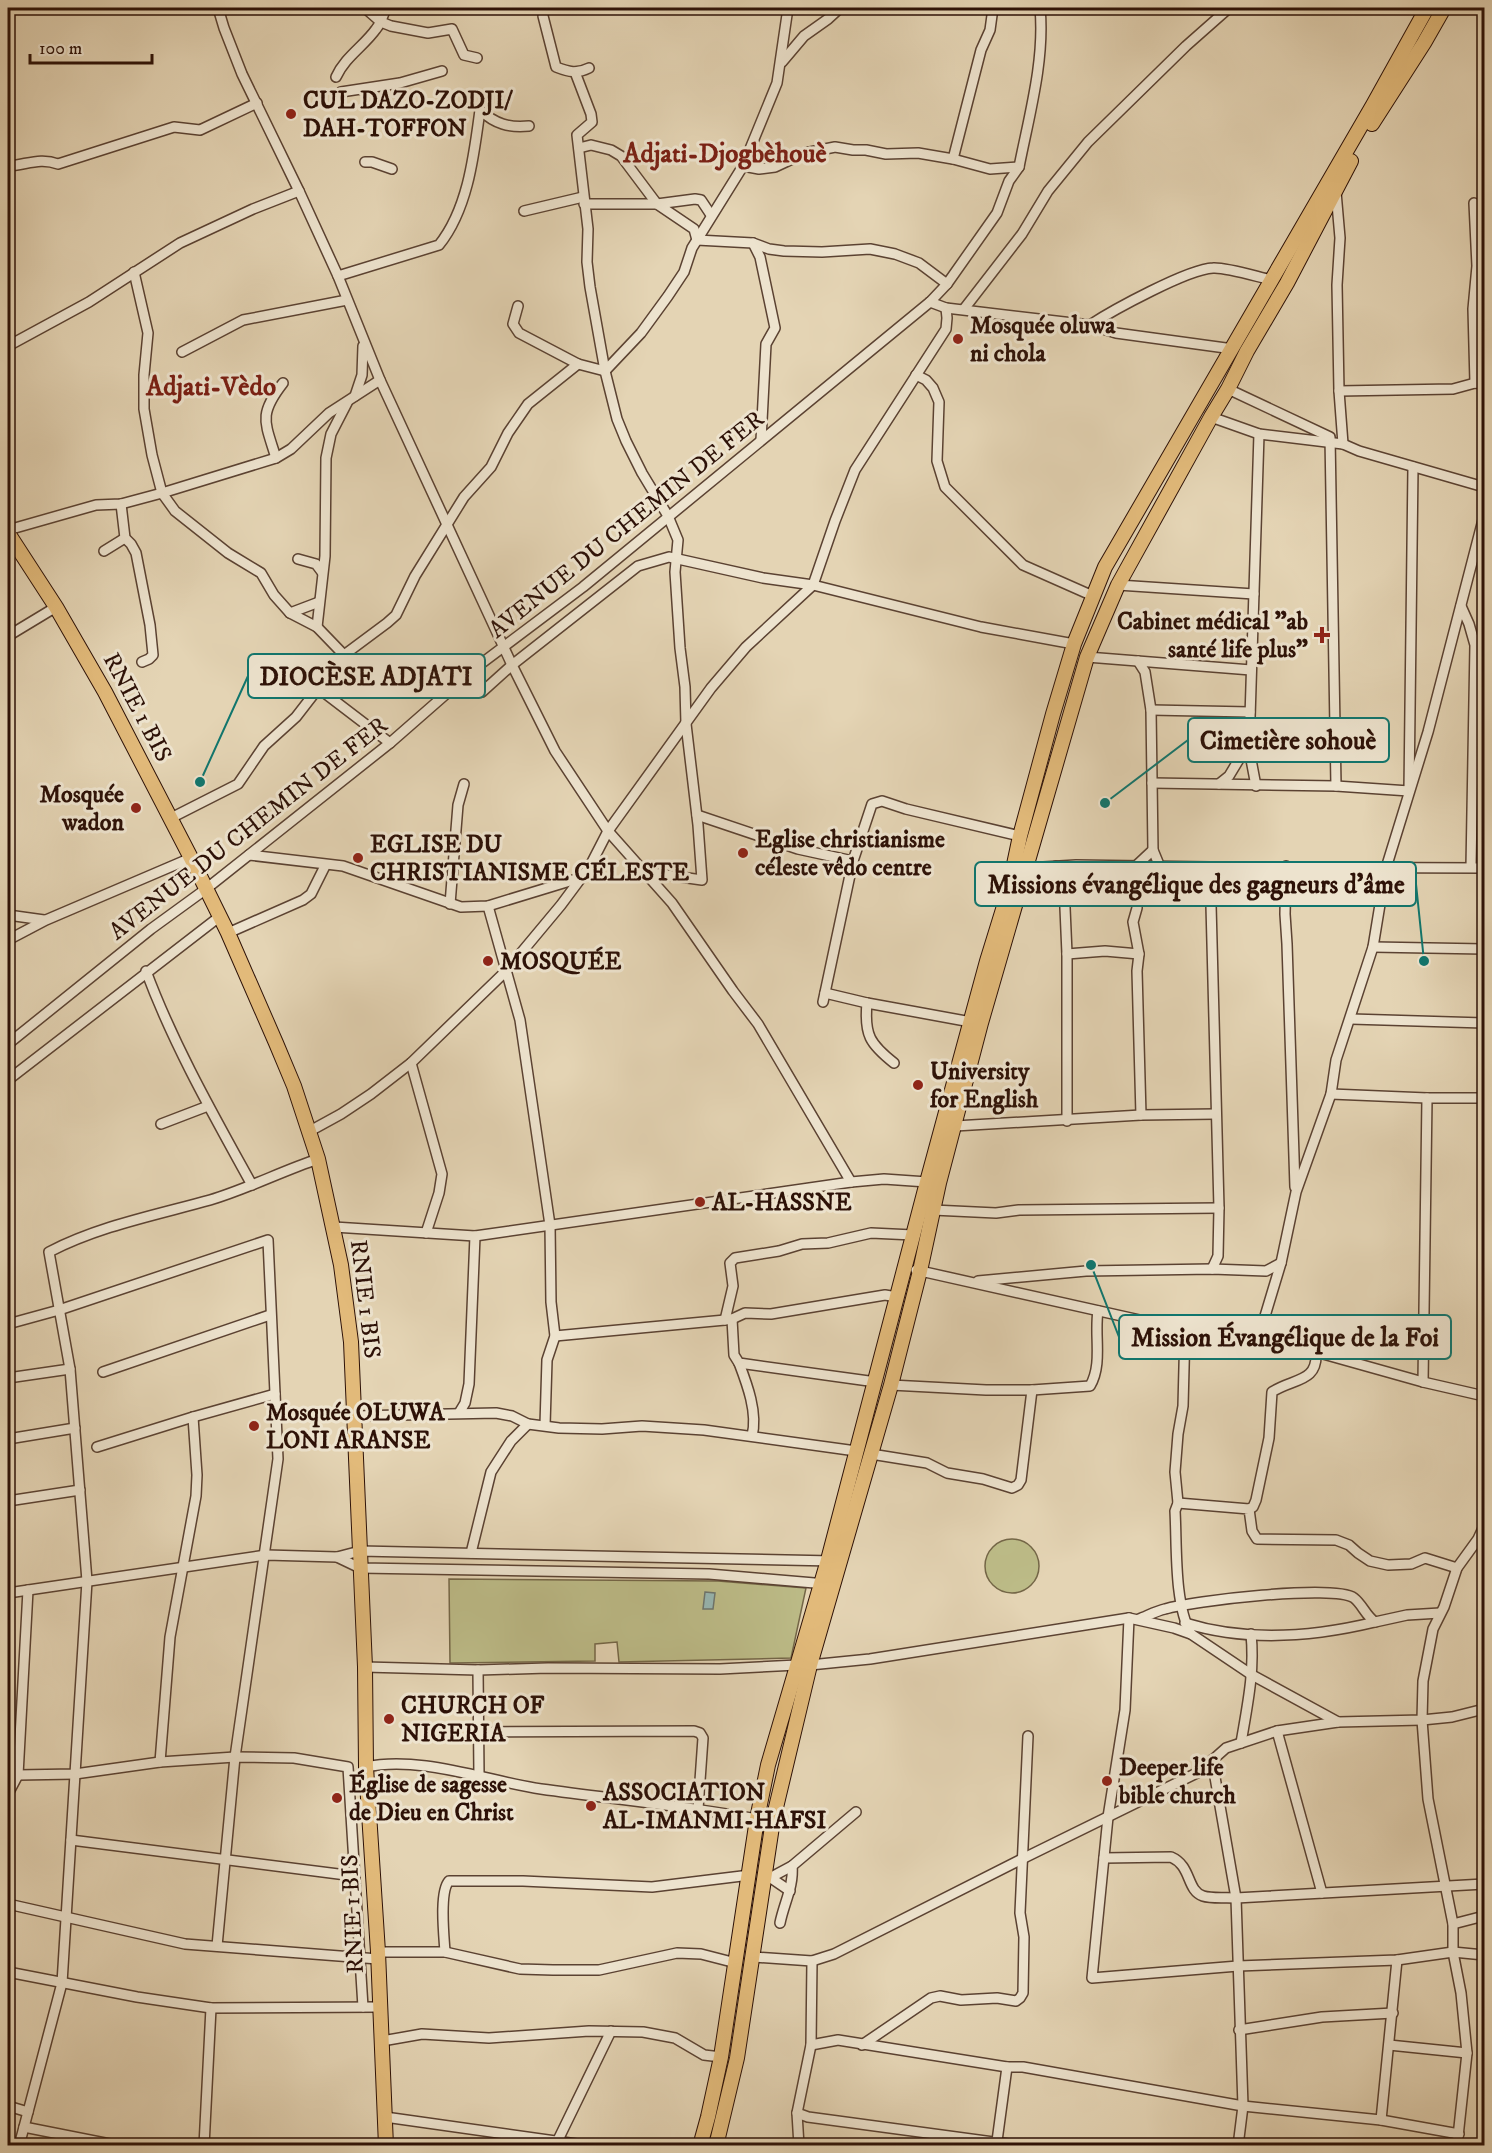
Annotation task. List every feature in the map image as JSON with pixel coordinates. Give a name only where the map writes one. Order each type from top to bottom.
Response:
[{"type":"main road","points":[[700,2145],[721,2057],[757,1819],[768,1765],[804,1665],[828,1585],[855,1451],[876,1382],[927,1182],[987,961],[1008,893],[1020,836],[1074,644],[1105,567],[1407,47],[1427,8]]},
{"type":"main road","points":[[834,1561],[871,1454],[891,1385],[981,1023],[1087,657],[1118,585],[1210,417],[1287,283],[1369,130],[1444,8]]},
{"type":"main road","name":"RNIE 1 BIS","points":[[8,532],[56,607],[127,732],[228,933],[310,1131],[334,1227],[342,1264],[351,1342],[365,1667],[366,1767],[378,1955],[386,2145]]},
{"type":"main road","points":[[716,2145],[737,2058],[768,1880],[773,1820],[804,1665]]},
{"type":"street","points":[[218,8],[242,74],[338,276],[380,380],[555,751],[608,831],[672,903],[758,1024],[851,1182]]},
{"type":"street","points":[[365,8],[381,22],[428,33],[452,29],[464,56],[477,58]]},
{"type":"street","points":[[336,77],[359,46],[375,31],[386,8]]},
{"type":"street","points":[[605,371],[642,333],[668,296],[684,272],[692,248],[711,215],[743,166],[777,83],[788,8]]},
{"type":"street","points":[[780,64],[804,36],[828,20],[840,8]]},
{"type":"street","points":[[953,159],[981,50],[990,30],[993,8]]},
{"type":"street","name":"AVENUE DU CHEMIN DE FER","points":[[8,1044],[151,928],[206,889],[390,743],[466,677],[583,587],[930,302],[947,284],[997,213],[1009,181],[1019,167],[1038,62],[1041,36],[1040,8]]},
{"type":"street","points":[[964,309],[1022,234],[1048,191],[1088,142],[1186,46],[1229,8]]},
{"type":"street","points":[[1481,8],[1485,15]]},
{"type":"street","points":[[543,16],[556,67],[580,73],[589,68]]},
{"type":"street","points":[[341,92],[400,83],[442,71]]},
{"type":"street","points":[[575,72],[592,122],[577,135],[588,229],[587,262],[605,371],[617,419],[626,441],[668,516],[678,540],[676,558],[680,648],[702,880],[645,872]]},
{"type":"street","points":[[8,166],[39,160],[48,160],[58,164],[174,126],[200,130],[257,103]]},
{"type":"street","points":[[338,276],[439,245],[450,232],[459,208],[478,136],[480,110],[499,124],[509,127],[529,126]]},
{"type":"street","points":[[579,148],[591,145],[611,150],[621,156],[637,181],[657,204],[694,229],[697,240]]},
{"type":"street","points":[[743,166],[759,169],[775,167],[806,153],[835,147],[886,154],[918,153],[953,159],[990,170],[1019,167]]},
{"type":"street","points":[[365,162],[392,169]]},
{"type":"street","points":[[1336,190],[1340,238],[1339,391],[1343,444]]},
{"type":"street","points":[[8,346],[89,302],[180,243],[253,209],[299,191]]},
{"type":"street","points":[[524,211],[584,200],[657,204],[695,199],[701,200],[711,215]]},
{"type":"street","points":[[1339,391],[1453,389],[1480,383],[1473,309],[1477,266],[1474,203]]},
{"type":"street","points":[[697,240],[753,243],[769,249],[784,251],[822,252],[870,249],[895,254],[919,263],[947,284]]},
{"type":"street","points":[[753,243],[760,257],[775,328],[766,344],[761,440]]},
{"type":"street","points":[[1090,325],[1109,313],[1188,274],[1213,268],[1272,280]]},
{"type":"street","points":[[134,272],[148,333],[144,409],[152,455],[162,493],[175,511],[228,553],[261,573],[274,595],[290,613],[317,627],[344,655]]},
{"type":"street","points":[[182,352],[243,320],[347,300]]},
{"type":"street","points":[[930,302],[945,308],[1090,325],[1116,333],[1233,349]]},
{"type":"street","points":[[518,306],[513,324],[515,329],[578,364],[605,371]]},
{"type":"street","points":[[310,1131],[371,1094],[411,1063],[506,971],[583,877],[608,831],[711,687],[746,646],[813,585],[855,470],[946,329],[945,308]]},
{"type":"street","points":[[317,627],[325,555],[326,459],[331,434],[352,399],[362,375],[364,353],[360,332]]},
{"type":"street","points":[[171,818],[238,784],[264,746],[296,717],[344,655],[396,615],[415,576],[464,497],[491,467],[508,433],[528,404],[578,364]]},
{"type":"street","points":[[916,375],[926,380],[933,388],[939,402],[937,460],[945,487],[1023,565],[1093,596]]},
{"type":"street","points":[[8,532],[96,505],[121,504],[162,493],[276,458],[291,449],[329,413],[380,380]]},
{"type":"street","points":[[276,458],[266,429],[266,409],[273,395],[283,383]]},
{"type":"street","points":[[1228,389],[1328,434],[1330,437],[1336,786]]},
{"type":"street","points":[[1210,417],[1259,434],[1343,444],[1359,451],[1485,487]]},
{"type":"street","points":[[1256,786],[1249,749],[1259,434]]},
{"type":"street","points":[[1409,790],[1413,467]]},
{"type":"street","points":[[121,504],[125,538],[132,544],[136,553],[150,625],[153,655],[142,662]]},
{"type":"street","points":[[1256,1346],[1281,1263],[1296,1192],[1331,1095],[1336,1060],[1373,947],[1386,868],[1428,732],[1485,516]]},
{"type":"street","points":[[104,551],[125,538]]},
{"type":"street","points":[[466,677],[478,691],[482,692],[638,566],[669,556],[763,578],[813,585],[981,627],[1074,644]]},
{"type":"street","points":[[298,559],[316,564],[322,573]]},
{"type":"street","points":[[1118,585],[1254,594]]},
{"type":"street","points":[[290,613],[319,602]]},
{"type":"street","points":[[1461,606],[1475,645],[1471,867]]},
{"type":"street","points":[[8,636],[56,607]]},
{"type":"street","points":[[1087,657],[1251,670]]},
{"type":"street","points":[[1138,661],[1146,672],[1151,710],[1153,850],[1160,867]]},
{"type":"street","points":[[318,688],[390,743]]},
{"type":"street","points":[[1151,710],[1250,712]]},
{"type":"street","points":[[1219,784],[1233,771],[1244,751],[1249,749]]},
{"type":"street","points":[[1233,771],[1238,785]]},
{"type":"street","points":[[1152,783],[1336,786],[1409,790]]},
{"type":"street","points":[[450,904],[458,805],[464,784]]},
{"type":"street","points":[[971,1022],[867,1003],[824,998],[853,861],[872,804],[882,801],[906,809],[1020,836]]},
{"type":"street","points":[[697,815],[798,849],[853,861]]},
{"type":"street","points":[[1141,1115],[1138,954],[1133,922],[1137,908],[1137,865],[1153,850]]},
{"type":"street","points":[[249,855],[325,866],[343,866],[461,907],[488,906],[583,877]]},
{"type":"street","points":[[8,940],[46,920],[191,858]]},
{"type":"street","points":[[1063,879],[1076,865]]},
{"type":"street","points":[[1027,868],[1137,865],[1160,867],[1485,868]]},
{"type":"street","points":[[228,933],[303,900],[311,894],[325,866]]},
{"type":"street","points":[[1056,866],[1063,879],[1067,954],[1067,1121]]},
{"type":"street","points":[[1286,866],[1285,914],[1296,1192]]},
{"type":"street","points":[[1210,867],[1219,1208],[1218,1256],[1212,1269]]},
{"type":"street","points":[[488,906],[520,1020],[550,1225],[551,1302],[555,1336],[547,1360],[545,1425]]},
{"type":"street","points":[[8,915],[46,920]]},
{"type":"street","points":[[8,1080],[146,971],[219,917]]},
{"type":"street","points":[[1373,947],[1485,949]]},
{"type":"street","points":[[1067,954],[1105,951],[1138,954]]},
{"type":"street","points":[[146,971],[166,1019],[208,1106],[252,1185]]},
{"type":"street","points":[[867,1003],[866,1016],[870,1041],[894,1063]]},
{"type":"street","points":[[1351,1019],[1485,1023]]},
{"type":"street","points":[[411,1063],[441,1174],[439,1194],[426,1233]]},
{"type":"street","points":[[1331,1095],[1485,1098]]},
{"type":"street","points":[[1423,1382],[1427,1098]]},
{"type":"street","points":[[161,1124],[208,1106]]},
{"type":"street","points":[[955,1126],[1141,1115],[1216,1114]]},
{"type":"street","points":[[1295,1137],[1315,1140]]},
{"type":"street","points":[[19,2145],[62,1983],[87,1581],[70,1370],[48,1252],[82,1237],[219,1197],[318,1159]]},
{"type":"street","points":[[334,1227],[475,1236],[851,1182],[884,1179],[927,1182]]},
{"type":"street","points":[[933,1210],[996,1213],[1019,1210],[1219,1208]]},
{"type":"street","points":[[752,1436],[754,1429],[748,1387],[734,1355],[728,1320],[733,1286],[730,1263],[735,1258],[779,1251],[789,1246],[828,1243],[870,1233],[913,1235]]},
{"type":"street","points":[[459,1413],[465,1402],[469,1384],[475,1236]]},
{"type":"street","points":[[8,1324],[59,1310],[268,1240],[279,1459],[235,1756],[217,1946]]},
{"type":"street","points":[[1218,1256],[1242,1269]]},
{"type":"street","points":[[969,1282],[1086,1271],[1242,1269],[1266,1271],[1281,1263]]},
{"type":"street","points":[[905,1267],[1256,1346],[1316,1352],[1423,1382],[1485,1396]]},
{"type":"street","points":[[1266,1271],[1275,1285]]},
{"type":"street","points":[[555,1336],[728,1320],[745,1313],[771,1314],[885,1295],[897,1296]]},
{"type":"street","points":[[891,1385],[986,1390],[1090,1386],[1097,1365],[1098,1311]]},
{"type":"street","points":[[103,1372],[270,1315]]},
{"type":"street","points":[[1185,1329],[1183,1406],[1175,1472],[1178,1503],[1175,1511],[1181,1605],[1185,1623],[1191,1634]]},
{"type":"street","points":[[1178,1503],[1249,1509],[1253,1507],[1269,1438],[1272,1392],[1312,1373],[1317,1364],[1316,1352]]},
{"type":"street","points":[[739,1363],[876,1382]]},
{"type":"street","points":[[8,1378],[70,1370]]},
{"type":"street","points":[[871,1454],[927,1463],[947,1473],[983,1479],[1012,1488],[1021,1480],[1032,1390]]},
{"type":"street","points":[[98,1447],[275,1394]]},
{"type":"street","points":[[354,1416],[496,1413],[512,1416],[528,1424],[573,1429],[642,1426],[704,1430],[855,1451]]},
{"type":"street","points":[[160,1762],[170,1636],[196,1496],[193,1417]]},
{"type":"street","points":[[471,1553],[491,1472],[511,1441],[528,1424]]},
{"type":"street","points":[[8,1438],[75,1428]]},
{"type":"street","points":[[8,1501],[80,1490]]},
{"type":"street","points":[[1249,1509],[1252,1531],[1257,1539],[1336,1540],[1349,1545],[1370,1560],[1388,1565],[1411,1564],[1425,1558],[1457,1568]]},
{"type":"street","points":[[1457,2145],[1467,2054],[1454,1952],[1453,1924],[1428,1799],[1422,1720],[1423,1681],[1433,1629],[1450,1592],[1457,1568],[1481,1540],[1485,1526]]},
{"type":"street","points":[[8,1593],[266,1555],[337,1557],[360,1551],[834,1561]]},
{"type":"street","points":[[337,1557],[360,1568],[710,1574],[828,1585]]},
{"type":"street","points":[[709,1558],[710,1574]]},
{"type":"street","points":[[8,1794],[18,1775],[28,1590]]},
{"type":"street","points":[[365,1667],[478,1670],[720,1669],[804,1665],[870,1659],[1134,1618],[1181,1605],[1263,1595],[1340,1593],[1353,1598],[1375,1622]]},
{"type":"street","points":[[1185,1623],[1210,1631],[1278,1636],[1321,1632],[1407,1615],[1440,1613]]},
{"type":"street","points":[[1134,1618],[1191,1634],[1252,1676],[1338,1722]]},
{"type":"street","points":[[1134,1618],[1125,1710],[1108,1817],[1092,1978],[1238,1965],[1397,1960],[1454,1952],[1485,1955]]},
{"type":"street","points":[[1241,1743],[1254,1656],[1251,1634]]},
{"type":"street","points":[[478,1670],[479,1776]]},
{"type":"street","points":[[754,1957],[812,1961],[834,1954],[1199,1772],[1226,1748],[1277,1731],[1338,1722],[1452,1717],[1485,1709]]},
{"type":"street","points":[[479,1732],[694,1731],[700,1733],[703,1738],[698,1809]]},
{"type":"street","points":[[1277,1731],[1322,1893]]},
{"type":"street","points":[[862,2045],[931,1998],[940,1996],[961,2000],[997,1998],[1016,2001],[1023,1993],[1024,1937],[1020,1913],[1028,1736]]},
{"type":"street","points":[[18,1775],[75,1774],[160,1762],[235,1756],[294,1758],[348,1767],[363,2007]]},
{"type":"street","points":[[1212,1760],[1236,1898],[1243,2106],[1238,2145]]},
{"type":"street","points":[[366,1767],[382,1764],[407,1764],[538,1789],[698,1809],[757,1819]]},
{"type":"street","points":[[768,1880],[792,1866],[802,1855],[856,1812]]},
{"type":"street","points":[[71,1840],[354,1876]]},
{"type":"street","points":[[1104,1858],[1171,1857],[1179,1860],[1185,1867],[1191,1886],[1203,1896],[1236,1898],[1485,1884]]},
{"type":"street","points":[[780,1923],[793,1877],[792,1866]]},
{"type":"street","points":[[445,1952],[444,1903],[445,1887],[449,1881],[524,1881],[652,1887],[750,1875]]},
{"type":"street","points":[[768,1880],[790,1891]]},
{"type":"street","points":[[8,1904],[185,1944],[359,1956],[445,1952],[531,1970],[599,1970],[677,1953],[701,1954],[736,1963]]},
{"type":"street","points":[[1453,1924],[1485,1916]]},
{"type":"street","points":[[1381,2120],[1397,1960]]},
{"type":"street","points":[[799,2145],[797,2113],[811,2045],[812,1961]]},
{"type":"street","points":[[8,1975],[211,2008],[380,2007]]},
{"type":"street","points":[[204,2145],[211,2008]]},
{"type":"street","points":[[1239,2030],[1323,2017],[1392,2013]]},
{"type":"street","points":[[558,2140],[611,2031]]},
{"type":"street","points":[[382,2041],[422,2034],[489,2038],[643,2031],[675,2038],[704,2055],[721,2057]]},
{"type":"street","points":[[811,2045],[838,2040],[1007,2067],[1023,2067],[1243,2106],[1381,2120],[1459,2133]]},
{"type":"street","points":[[1389,2045],[1467,2054]]},
{"type":"street","points":[[997,2141],[1007,2067]]},
{"type":"street","points":[[8,2106],[28,2112]]},
{"type":"street","points":[[797,2113],[808,2117],[1024,2145]]},
{"type":"street","points":[[385,2116],[591,2145]]},
{"type":"street","points":[[798,2123],[808,2117]]},
{"type":"street","points":[[24,2127],[120,2145]]},
{"type":"shaded area","points":[[1012,1539],[1022,1541],[1031,1547],[1037,1556],[1039,1566],[1037,1576],[1031,1585],[1022,1591],[1012,1593],[1002,1591],[993,1585],[987,1576],[985,1566],[987,1556],[993,1547],[1002,1541]]},
{"type":"shaded area","points":[[449,1579],[718,1581],[806,1588],[791,1658],[619,1662],[617,1642],[595,1644],[595,1661],[450,1663]]},
{"type":"water","points":[[705,1592],[715,1593],[713,1609],[703,1609]]},
{"type":"place","name":"CUL DAZO-ZODJI/ DAH-TOFFON","points":[[291,114]]},
{"type":"place","name":"Mosquée oluwa ni chola","points":[[958,339]]},
{"type":"place","name":"Cabinet médical \"ab santé life plus\"","points":[[1322,635]]},
{"type":"place","name":"DIOCÈSE ADJATI","points":[[200,782]]},
{"type":"place","name":"Cimetière sohouè","points":[[1105,803]]},
{"type":"place","name":"Mosquée wadon","points":[[136,808]]},
{"type":"place","name":"Eglise christianisme céleste vêdo centre","points":[[743,853]]},
{"type":"place","name":"EGLISE DU CHRISTIANISME CÉLESTE","points":[[358,858]]},
{"type":"place","name":"MOSQUÉE","points":[[488,961]]},
{"type":"place","name":"Missions évangélique des gagneurs d'âme","points":[[1424,961]]},
{"type":"place","name":"University for English","points":[[918,1085]]},
{"type":"place","name":"AL-HASSNE","points":[[700,1202]]},
{"type":"place","name":"Mission Évangélique de la Foi","points":[[1091,1265]]},
{"type":"place","name":"Mosquée OLUWA LONI ARANSE","points":[[254,1426]]},
{"type":"place","name":"CHURCH OF NIGERIA","points":[[389,1719]]},
{"type":"place","name":"Deeper life bible church","points":[[1107,1781]]},
{"type":"place","name":"Église de sagesse de Dieu en Christ","points":[[337,1798]]},
{"type":"place","name":"ASSOCIATION AL-IMANMI-HAFSI","points":[[591,1806]]},
{"type":"district","name":"Adjati-Djogbèhouè","points":[[725,153]]},
{"type":"district","name":"Adjati-Vèdo","points":[[211,386]]}]
